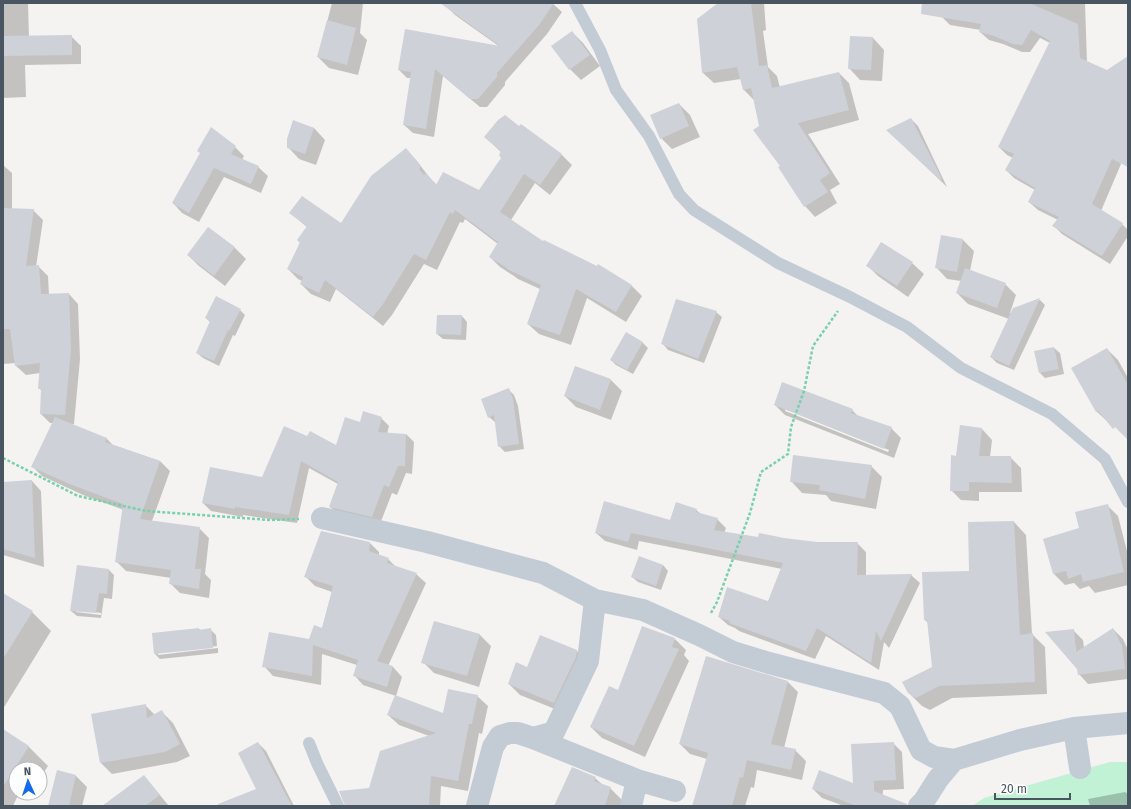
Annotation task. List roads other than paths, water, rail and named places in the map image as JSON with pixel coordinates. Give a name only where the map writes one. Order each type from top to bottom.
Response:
[{"type":"street","points":[[322,518],[427,542],[543,573],[595,600],[643,610],[733,652],[769,664],[884,693],[900,706],[921,750],[934,757],[954,760],[1020,740],[1074,728],[1128,723]]},
{"type":"street","points":[[533,738],[554,732],[588,661],[595,600]]},
{"type":"street","points":[[1074,728],[1080,768]]},
{"type":"street","points":[[477,806],[493,747],[500,736],[510,732],[518,732],[637,780],[675,791]]},
{"type":"street","points":[[919,806],[924,801],[938,779],[954,760]]},
{"type":"street","points":[[630,806],[637,780]]},
{"type":"lane","points":[[575,3],[600,50],[616,90],[649,136],[679,194],[694,210],[778,263],[848,296],[907,327],[961,368],[1052,414],[1105,459],[1128,502]]},
{"type":"lane","points":[[309,743],[338,806]]}]
